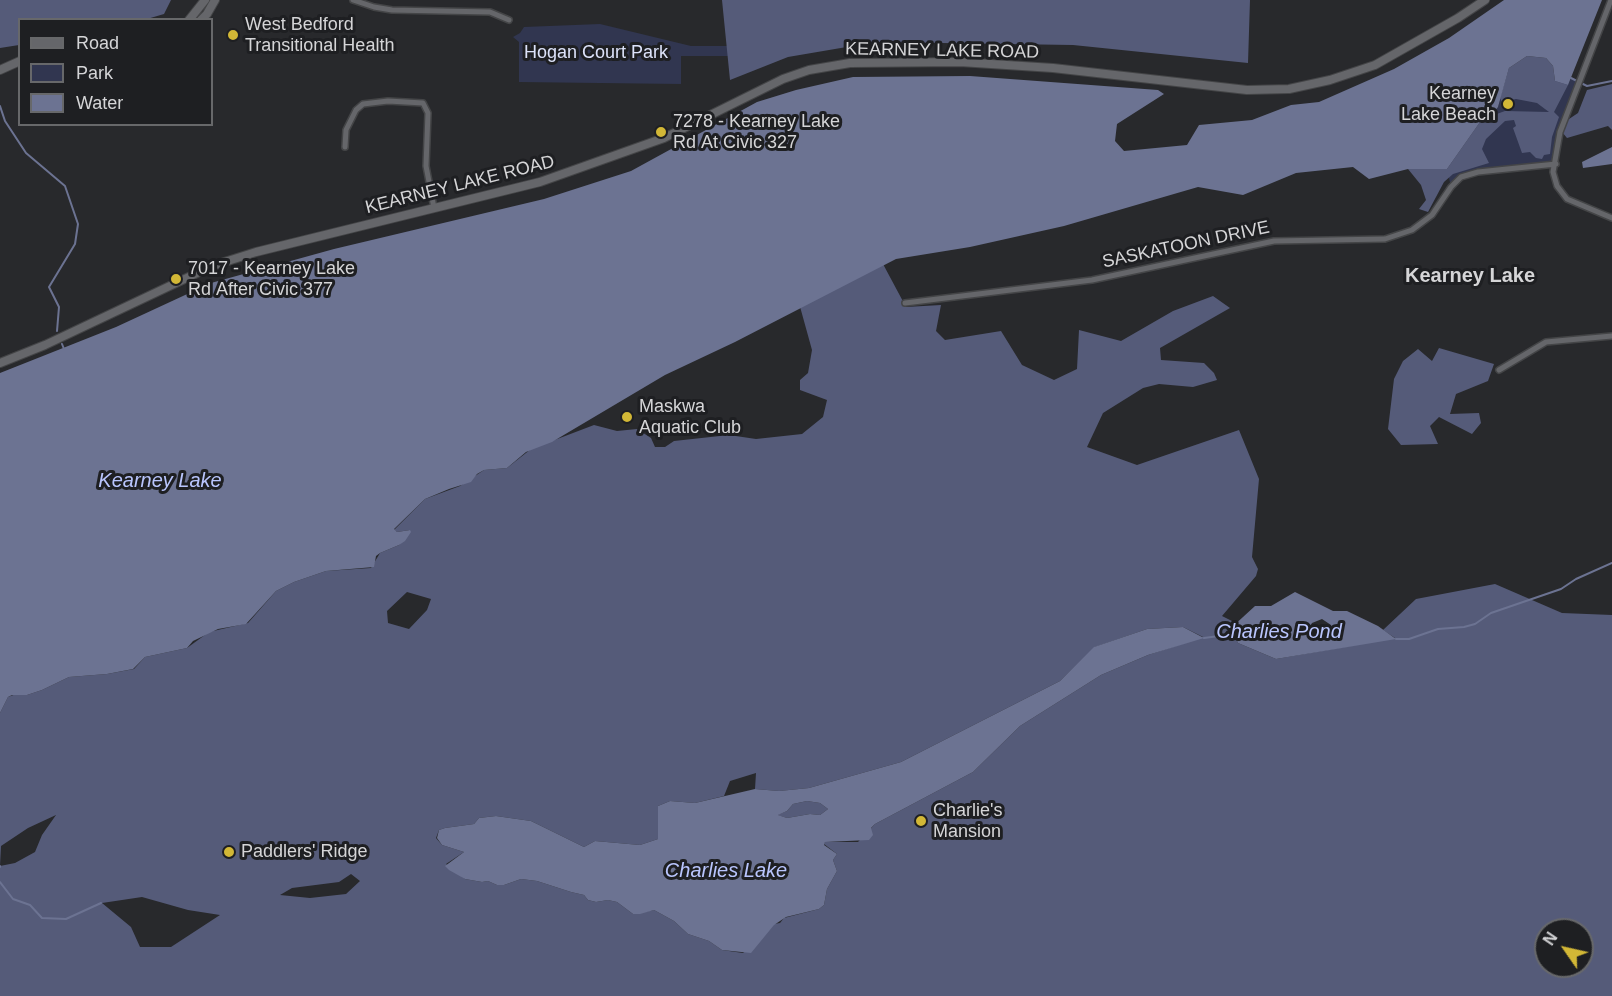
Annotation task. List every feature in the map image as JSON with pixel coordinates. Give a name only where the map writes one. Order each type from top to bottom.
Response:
[{"type":"main road","points":[[190,18],[204,0]]},
{"type":"main road","points":[[203,18],[215,0]]},
{"type":"main road","name":"KEARNEY LAKE ROAD","points":[[0,363],[55,340],[212,266],[256,252],[540,182],[664,138],[783,79],[823,67],[850,63],[960,63],[1053,68],[1247,90],[1289,89],[1330,81],[1375,64],[1458,18],[1485,0]]},
{"type":"main road","points":[[0,70],[18,62]]},
{"type":"street","points":[[354,0],[392,10],[490,12],[509,20]]},
{"type":"street","points":[[1611,0],[1560,132],[1556,164],[1554,164],[1554,179],[1565,198],[1612,218]]},
{"type":"street","points":[[345,147],[346,130],[356,110],[363,104],[388,101],[423,103],[428,113],[426,166],[434,208]]},
{"type":"street","name":"SASKATOON DRIVE","points":[[905,303],[1092,280],[1274,241],[1374,240],[1395,237],[1412,230],[1432,215],[1450,187],[1461,177],[1478,172],[1556,164]]},
{"type":"street","points":[[1499,370],[1548,341],[1612,336]]},
{"type":"green space","name":"Hogan Court Park","points":[[600,24],[691,46],[732,46],[732,56],[681,56],[681,84],[519,82],[519,42],[513,37],[524,27]]},
{"type":"green space","points":[[1509,68],[1568,84],[1571,78],[1579,82],[1564,125],[1556,164],[1470,175],[1451,187],[1447,169],[1485,115],[1494,113],[1498,107]]},
{"type":"shaded area","points":[[0,0],[171,0],[164,14],[150,18],[18,18],[18,45],[0,48]]},
{"type":"shaded area","points":[[722,0],[1250,0],[1248,63],[1073,45],[876,42],[788,57],[730,80]]},
{"type":"shaded area","points":[[1527,56],[1546,58],[1553,66],[1555,81],[1568,85],[1554,112],[1559,117],[1552,137],[1550,154],[1544,155],[1542,159],[1536,158],[1530,152],[1522,153],[1513,128],[1516,126],[1514,120],[1505,121],[1486,139],[1482,149],[1489,163],[1453,174],[1444,182],[1428,212],[1419,209],[1426,200],[1421,185],[1408,169],[1447,169],[1485,115],[1491,116],[1505,111],[1549,112],[1537,103],[1516,99],[1502,102],[1500,98],[1509,68]]},
{"type":"shaded area","points":[[1612,84],[1612,130],[1608,126],[1567,138],[1562,132],[1566,121],[1578,113],[1587,90]]},
{"type":"shaded area","points":[[883,264],[906,307],[941,305],[936,331],[945,340],[1001,331],[1022,365],[1054,380],[1077,369],[1079,330],[1121,341],[1173,311],[1213,296],[1230,308],[1160,348],[1161,360],[1204,363],[1214,373],[1217,380],[1193,387],[1159,384],[1143,388],[1103,413],[1087,447],[1137,465],[1239,430],[1259,479],[1252,557],[1258,569],[1256,576],[1222,616],[1236,623],[1231,628],[1238,643],[1276,659],[1395,638],[1383,630],[1416,599],[1495,584],[1562,613],[1612,615],[1612,996],[0,996],[0,866],[0,713],[8,697],[16,694],[27,695],[69,677],[134,669],[145,657],[187,648],[209,632],[248,623],[276,591],[294,582],[326,571],[371,568],[380,553],[399,545],[410,530],[397,532],[394,530],[425,499],[460,486],[484,470],[507,468],[531,449],[594,425],[617,431],[637,429],[651,438],[655,447],[665,447],[674,441],[729,435],[756,439],[802,434],[823,417],[827,400],[800,390],[800,380],[808,373],[812,350],[799,303]],"holes":[[[407,592],[431,599],[427,610],[409,629],[388,623],[387,611]],[[1183,627],[1203,637],[1148,655],[1101,675],[1020,726],[973,772],[875,824],[858,842],[825,842],[824,844],[837,854],[833,860],[837,871],[827,889],[824,905],[819,909],[784,918],[780,923],[774,924],[762,938],[743,953],[722,950],[709,941],[688,934],[674,921],[654,910],[633,914],[617,902],[588,900],[584,895],[537,881],[521,879],[497,885],[488,881],[465,879],[446,864],[464,852],[442,845],[436,838],[439,830],[474,824],[479,818],[496,816],[531,821],[584,847],[595,841],[640,845],[658,839],[658,806],[670,801],[695,803],[724,796],[730,781],[756,773],[755,789],[779,791],[809,788],[901,762],[1060,681],[1095,647],[1147,629]],[[56,815],[42,835],[35,852],[15,863],[0,866],[1,846],[28,828]],[[351,874],[360,881],[346,894],[310,898],[280,895],[292,888],[339,882]],[[142,897],[188,910],[220,915],[171,947],[140,947],[131,927],[102,903]]]},
{"type":"shaded area","points":[[1439,348],[1494,364],[1488,381],[1456,394],[1450,414],[1479,413],[1481,423],[1472,434],[1439,417],[1430,426],[1438,444],[1401,445],[1388,429],[1394,379],[1403,361],[1418,349],[1432,361]]},
{"type":"shaded area","points":[[807,801],[820,803],[828,809],[820,815],[810,814],[787,818],[777,815],[787,811],[793,804]]},
{"type":"water","name":"Kearney Lake","points":[[1504,0],[1602,0],[1568,85],[1555,81],[1553,66],[1546,58],[1527,56],[1509,68],[1498,107],[1494,113],[1485,115],[1447,169],[1408,169],[1369,179],[1353,167],[1296,173],[1243,195],[1198,187],[1064,226],[970,247],[896,259],[735,342],[665,375],[552,442],[526,452],[507,468],[484,470],[477,474],[471,482],[425,499],[394,529],[397,532],[410,530],[405,541],[376,556],[374,567],[326,571],[294,582],[276,591],[246,624],[218,629],[193,641],[187,648],[145,657],[133,669],[69,677],[27,695],[12,695],[8,697],[0,713],[0,373],[116,327],[211,283],[334,249],[544,199],[631,171],[757,102],[796,90],[853,77],[970,76],[1158,90],[1164,94],[1117,124],[1115,141],[1124,151],[1187,145],[1199,125],[1252,120],[1291,105],[1319,102],[1394,69],[1449,38]]},
{"type":"water","points":[[1612,147],[1612,164],[1583,168],[1582,162]]},
{"type":"water","name":"Charlies Pond","points":[[1295,592],[1333,611],[1347,611],[1378,626],[1396,639],[1276,659],[1238,643],[1231,628],[1255,606],[1271,606]],"holes":[[[1322,619],[1331,625],[1331,637],[1316,639],[1308,630],[1312,623]]]},
{"type":"water","name":"Charlies Lake","points":[[1183,627],[1204,638],[1148,655],[1101,675],[1020,726],[973,772],[875,824],[871,828],[873,835],[869,840],[825,842],[824,845],[837,854],[833,860],[837,871],[827,889],[824,905],[819,909],[786,917],[774,925],[751,953],[722,950],[709,941],[688,934],[674,921],[654,910],[633,914],[617,902],[588,900],[584,895],[537,881],[521,879],[497,885],[488,881],[465,879],[445,866],[464,852],[442,845],[437,838],[439,830],[474,824],[479,818],[496,816],[531,821],[584,847],[595,841],[640,845],[658,839],[658,806],[670,801],[695,803],[755,789],[779,791],[809,788],[901,762],[1060,681],[1094,647],[1147,629]],"holes":[[[807,801],[820,803],[828,809],[820,815],[810,814],[787,818],[778,815],[787,811],[793,804]]]},
{"type":"waterway","points":[[1571,78],[1587,86],[1612,81]]},
{"type":"waterway","points":[[0,106],[5,121],[26,153],[65,186],[78,224],[75,244],[49,287],[59,307],[57,331]]},
{"type":"waterway","points":[[62,344],[64,349]]},
{"type":"waterway","points":[[1396,639],[1409,639],[1438,629],[1475,624],[1491,613],[1561,589],[1576,579],[1612,563]]},
{"type":"waterway","points":[[1204,638],[1234,634]]},
{"type":"waterway","points":[[0,882],[13,899],[30,905],[42,918],[66,919],[101,903]]},
{"type":"place","name":"West Bedford Transitional Health","points":[[233,35]]},
{"type":"place","name":"Kearney Lake Beach","points":[[1508,104]]},
{"type":"place","name":"7278 - Kearney Lake Rd At Civic 327","points":[[661,132]]},
{"type":"place","name":"7017 - Kearney Lake Rd After Civic 377","points":[[176,279]]},
{"type":"place","name":"Maskwa Aquatic Club","points":[[627,417]]},
{"type":"place","name":"Charlie's Mansion","points":[[921,821]]},
{"type":"place","name":"Paddlers' Ridge","points":[[229,852]]},
{"type":"district","name":"Kearney Lake","points":[[1470,276]]}]
